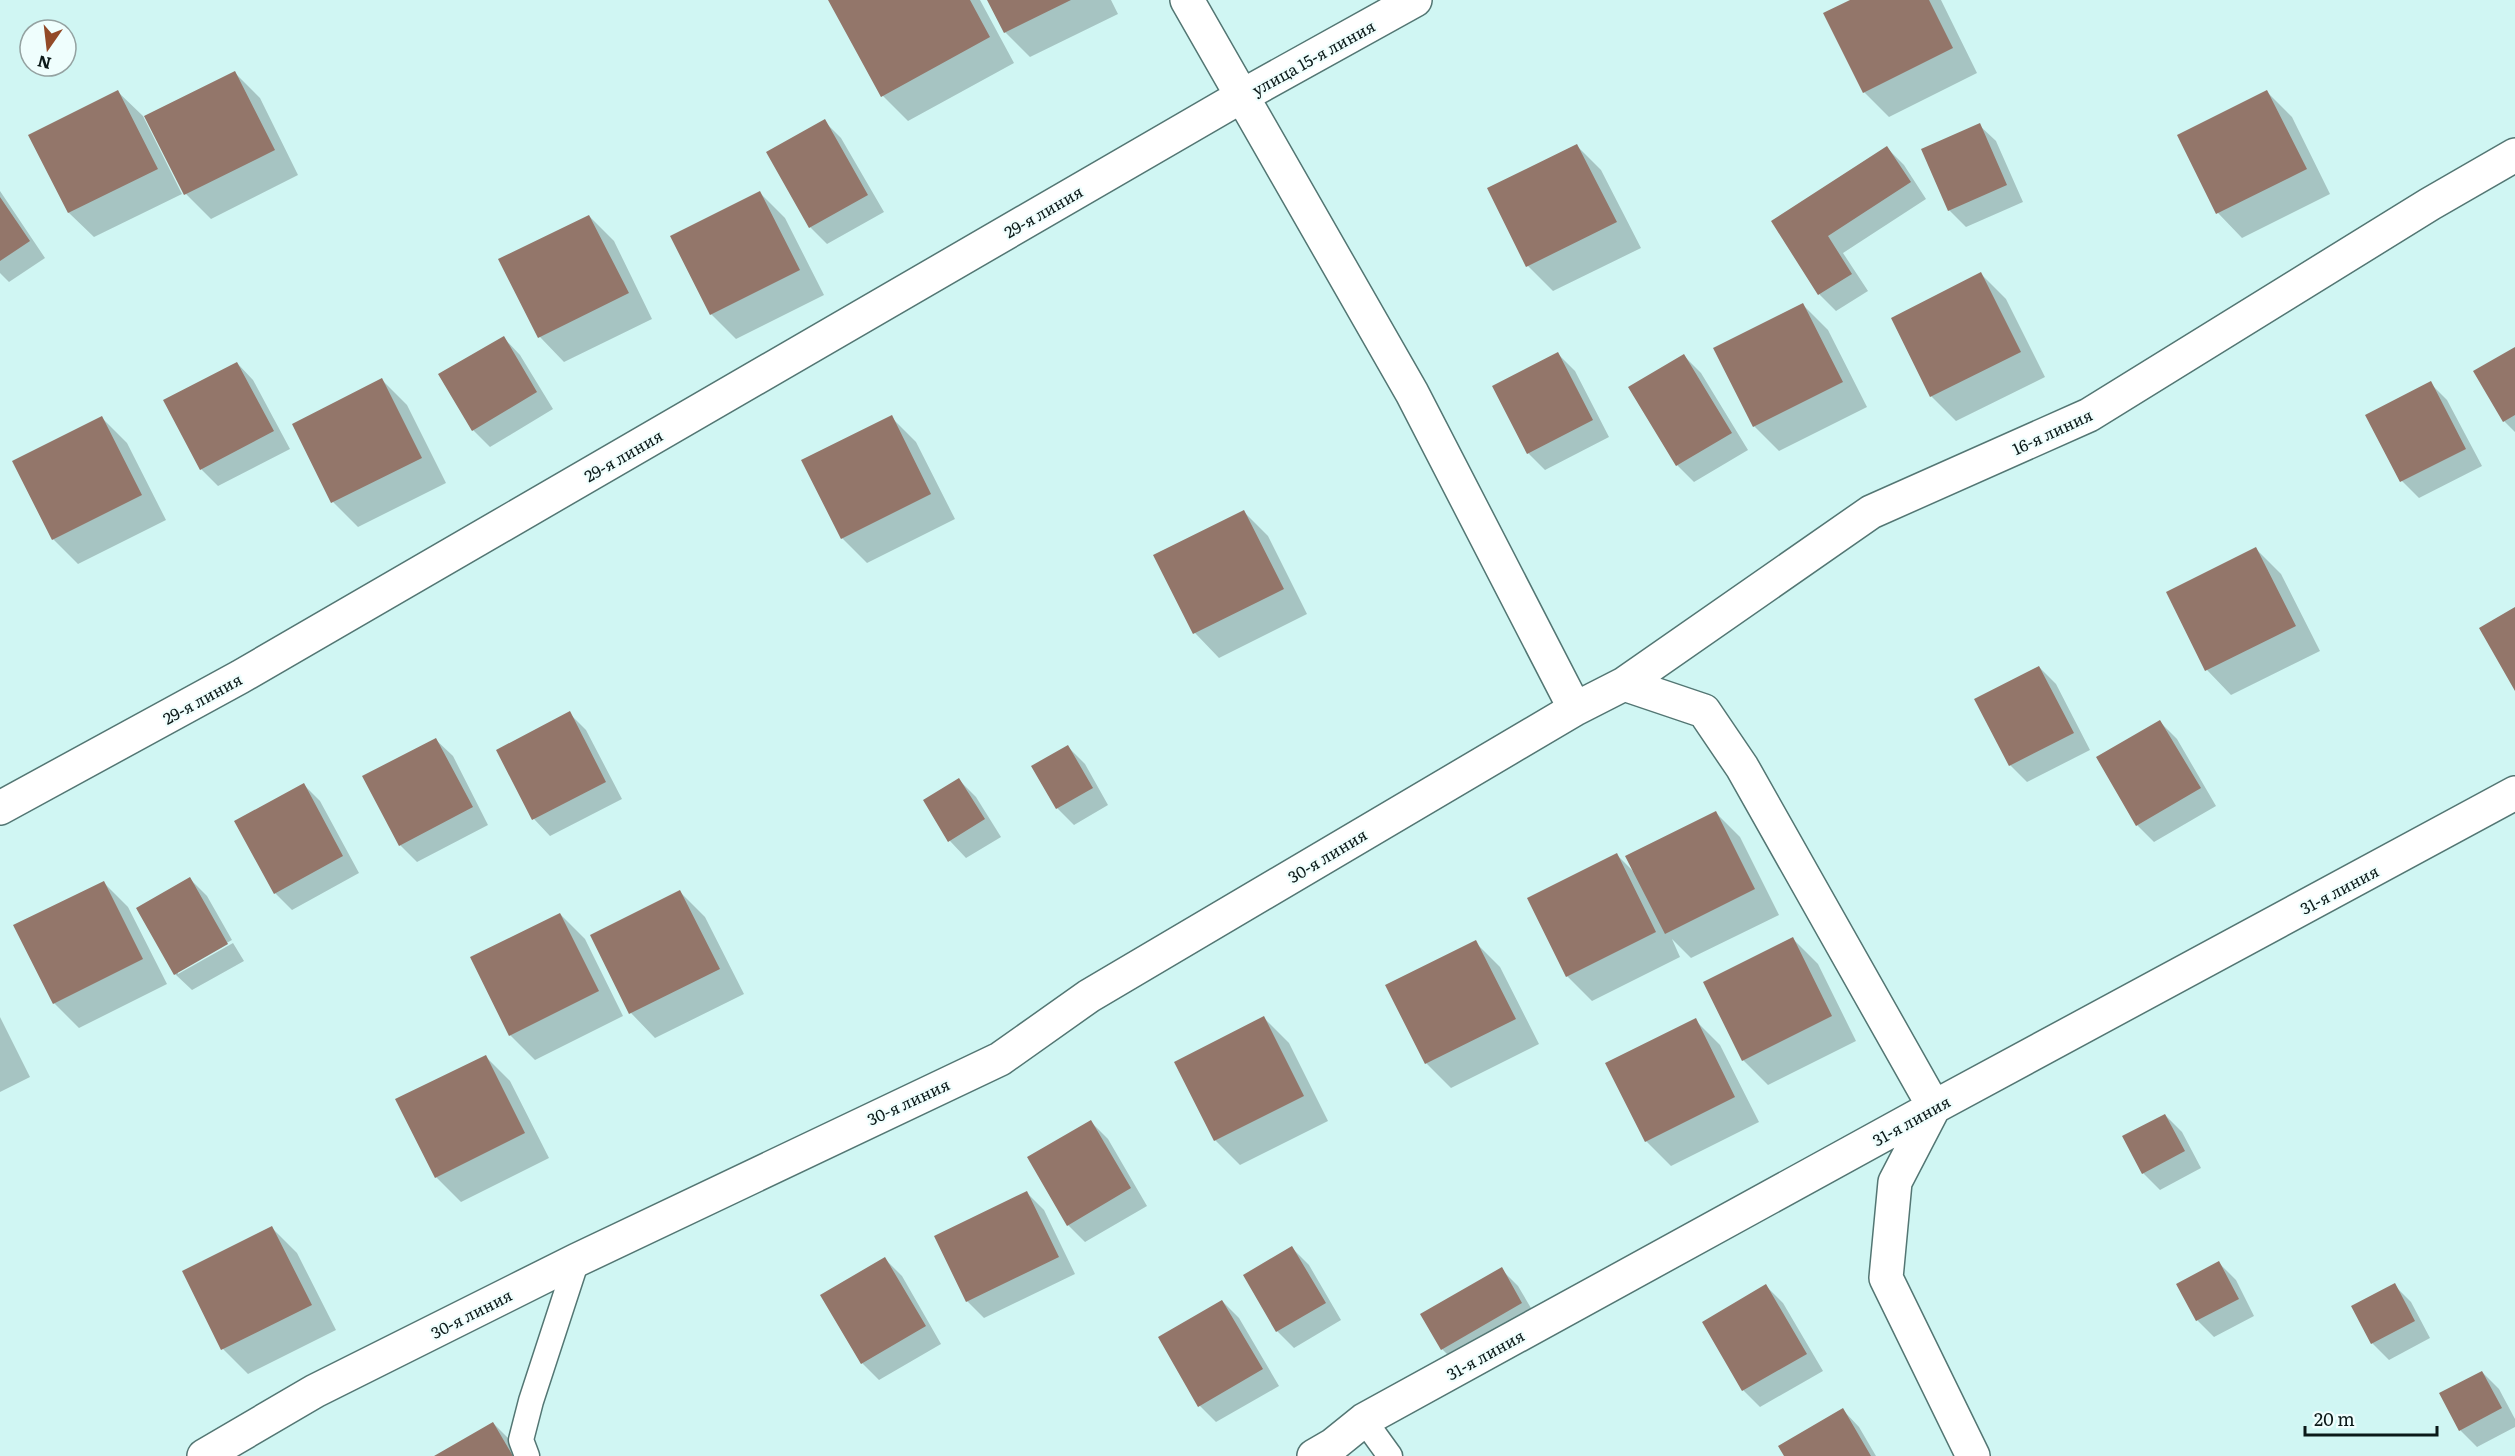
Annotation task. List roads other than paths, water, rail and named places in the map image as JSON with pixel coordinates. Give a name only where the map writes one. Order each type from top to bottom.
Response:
[{"type":"street","points":[[1187,0],[1412,393],[1582,705]]},
{"type":"street","name":"улица 15-я линия","points":[[1242,96],[1415,0]]},
{"type":"street","name":"29-я линия","points":[[0,808],[240,677],[1242,96]]},
{"type":"street","name":"16-я линия","points":[[1582,705],[1624,684],[1871,512],[2089,415],[2430,204],[2515,155]]},
{"type":"street","points":[[1624,684],[1704,711],[1742,767],[1934,1107],[1895,1182],[1886,1278],[1974,1456]]},
{"type":"street","name":"30-я линия","points":[[204,1456],[315,1391],[577,1260],[1000,1059],[1089,996],[1582,705]]},
{"type":"street","name":"31-я линия","points":[[1314,1456],[1333,1445],[1364,1420],[1934,1107],[2515,793]]},
{"type":"lane","points":[[526,1456],[521,1440],[531,1401],[577,1260]]},
{"type":"lane","points":[[1364,1420],[1390,1456]]}]
